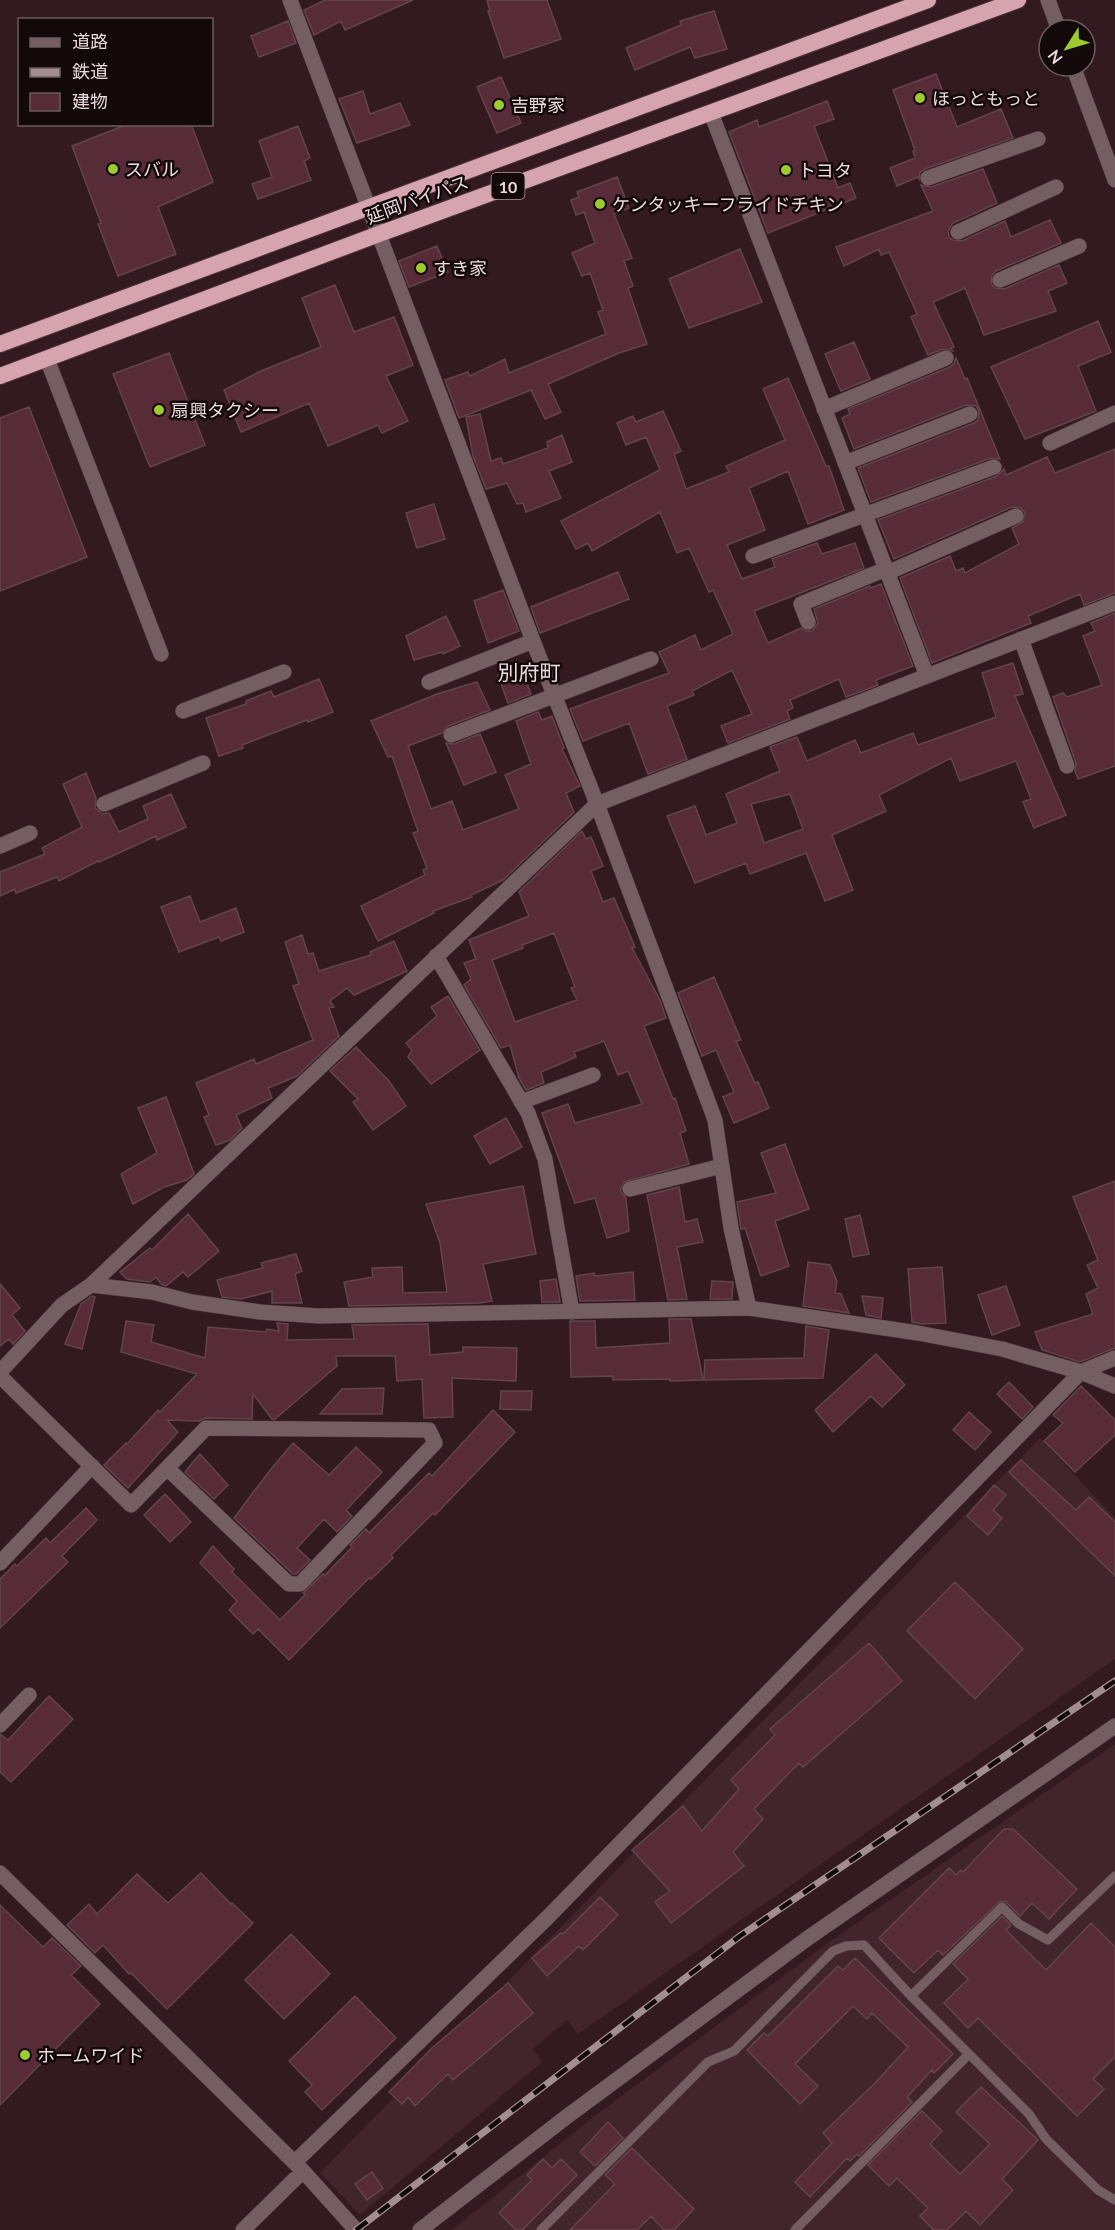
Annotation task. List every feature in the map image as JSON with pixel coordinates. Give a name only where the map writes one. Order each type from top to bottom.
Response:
[{"type":"highway","name":"延岡バイパス","points":[[0,344],[928,0]]},
{"type":"highway","name":"延岡バイパス","points":[[0,376],[379,234],[1018,0]]},
{"type":"street","points":[[290,0],[715,1120],[731,1228],[749,1308]]},
{"type":"street","points":[[1048,0],[1055,18]]},
{"type":"street","points":[[1077,78],[1115,180]]},
{"type":"street","points":[[711,112],[927,675]]},
{"type":"street","points":[[928,178],[1038,139]]},
{"type":"street","points":[[958,232],[1056,187]]},
{"type":"street","points":[[1000,280],[1079,246]]},
{"type":"street","points":[[824,409],[946,358]]},
{"type":"street","points":[[47,359],[161,654]]},
{"type":"street","points":[[1050,443],[1115,413]]},
{"type":"street","points":[[845,463],[970,414]]},
{"type":"street","points":[[753,556],[994,466]]},
{"type":"street","points":[[808,622],[801,604],[1016,516]]},
{"type":"street","points":[[167,1468],[289,1584],[300,1584],[435,1443],[429,1430],[206,1428],[167,1468],[131,1505],[0,1374],[62,1305],[91,1285],[597,804],[1115,603]]},
{"type":"street","points":[[1021,639],[1067,766]]},
{"type":"street","points":[[429,682],[533,640]]},
{"type":"street","points":[[451,735],[651,659]]},
{"type":"street","points":[[183,711],[284,672]]},
{"type":"street","points":[[104,804],[203,763]]},
{"type":"street","points":[[0,846],[30,833]]},
{"type":"street","points":[[436,956],[528,1113],[545,1159],[572,1312]]},
{"type":"street","points":[[521,1102],[593,1074]]},
{"type":"street","points":[[630,1189],[722,1166]]},
{"type":"street","points":[[91,1285],[152,1292],[192,1302],[260,1312],[319,1316],[749,1308],[918,1333],[1002,1349],[1081,1372],[1115,1386]]},
{"type":"street","points":[[243,2230],[299,2167],[547,1918],[1081,1372],[1115,1358]]},
{"type":"street","points":[[0,1563],[92,1466]]},
{"type":"street","points":[[0,1725],[29,1695]]},
{"type":"street","points":[[420,2230],[565,2118],[808,1938],[1115,1726]]},
{"type":"street","points":[[0,1873],[299,2167],[356,2230]]},
{"type":"lane","points":[[911,1996],[1002,1907],[1020,1924],[1048,1940],[1115,1876]]},
{"type":"lane","points":[[541,2230],[708,2062],[734,2051],[833,1952],[846,1946],[864,1945],[911,1996],[1029,2114],[1046,2139],[1098,2190],[1115,2200]]},
{"type":"lane","points":[[795,2230],[969,2054]]},
{"type":"shaded area","points":[[1040,1438],[1115,1518],[1115,1659],[578,2034],[567,2020],[533,2049],[542,2062],[360,2215],[320,2173]]},
{"type":"shaded area","points":[[1115,1744],[1115,2230],[452,2230],[596,2115],[825,1945]]},
{"type":"building","points":[[325,0],[413,0],[345,30],[341,21],[314,35],[304,10]]},
{"type":"building","points":[[487,0],[547,0],[561,39],[504,58],[488,11],[490,11]]},
{"type":"building","points":[[714,11],[727,49],[695,58],[690,47],[635,70],[626,48],[681,25],[680,21]]},
{"type":"building","points":[[288,21],[296,43],[259,57],[251,36]]},
{"type":"building","points":[[936,74],[957,127],[1001,109],[1013,138],[925,169],[920,172],[919,179],[918,177],[897,186],[890,168],[915,158],[913,151],[915,150],[893,90]]},
{"type":"building","name":"吉野家","points":[[501,77],[521,123],[497,133],[477,87]]},
{"type":"building","points":[[363,91],[370,114],[400,103],[410,125],[357,143],[339,99]]},
{"type":"building","name":"トヨタ","points":[[827,101],[834,119],[814,126],[838,188],[850,183],[856,198],[768,233],[729,132],[757,120],[759,127]]},
{"type":"building","points":[[123,126],[192,126],[213,182],[158,207],[176,254],[118,276],[72,146]]},
{"type":"building","points":[[298,126],[310,158],[304,161],[311,180],[258,199],[252,184],[272,177],[259,141]]},
{"type":"building","points":[[983,169],[997,203],[953,223],[948,231],[949,237],[962,241],[1005,221],[1011,237],[1050,220],[1061,243],[996,271],[992,275],[991,283],[995,288],[1004,289],[1059,265],[1067,283],[1048,291],[1056,311],[984,335],[965,288],[933,302],[954,347],[951,348],[953,351],[943,349],[928,355],[911,317],[917,314],[889,252],[881,255],[879,249],[844,266],[836,247],[933,211],[921,185],[931,187]]},
{"type":"building","points":[[617,177],[629,208],[614,214],[632,258],[624,261],[633,286],[628,288],[647,344],[619,353],[548,384],[561,412],[545,419],[531,390],[459,418],[445,380],[468,372],[470,376],[505,359],[509,373],[606,334],[598,312],[603,310],[590,273],[582,276],[572,253],[595,243],[584,212],[576,215],[571,200],[579,197],[577,192]]},
{"type":"building","name":"すき家","points":[[437,246],[448,272],[409,287],[399,261]]},
{"type":"building","points":[[740,249],[762,302],[689,328],[669,279]]},
{"type":"building","points":[[335,285],[354,332],[394,317],[413,365],[386,376],[408,421],[382,433],[378,425],[328,446],[309,403],[241,432],[224,390],[261,371],[321,347],[302,298]]},
{"type":"building","points":[[1098,321],[1111,352],[1078,366],[1096,411],[1025,439],[991,367]]},
{"type":"building","points":[[854,342],[870,379],[841,391],[825,354]]},
{"type":"building","name":"扇興タクシー","points":[[169,353],[205,445],[150,467],[113,374]]},
{"type":"building","points":[[956,358],[965,379],[967,378],[1000,459],[991,458],[871,502],[858,468],[974,423],[978,420],[979,411],[976,406],[966,405],[854,449],[842,418],[850,414],[848,409],[950,367]]},
{"type":"building","points":[[788,378],[826,466],[829,466],[844,510],[808,524],[788,471],[749,488],[765,530],[727,545],[742,579],[775,567],[772,559],[817,543],[822,554],[855,543],[864,568],[754,611],[768,643],[801,628],[812,631],[818,623],[814,609],[870,586],[871,588],[881,584],[913,666],[876,680],[878,685],[846,697],[839,679],[790,700],[793,708],[787,711],[790,719],[728,743],[721,726],[752,714],[732,670],[692,691],[694,695],[667,706],[687,759],[648,774],[629,723],[583,741],[570,709],[669,673],[659,652],[695,635],[701,650],[733,634],[713,590],[709,592],[689,548],[677,553],[660,512],[592,551],[588,543],[576,549],[561,521],[660,470],[646,437],[626,445],[617,423],[633,416],[636,422],[663,411],[681,451],[674,454],[686,489],[729,472],[726,466],[785,440],[763,389]]},
{"type":"building","points":[[29,407],[87,557],[0,591],[0,418]]},
{"type":"building","points":[[480,414],[491,461],[501,458],[503,464],[548,448],[547,442],[562,435],[572,462],[549,471],[561,498],[526,512],[523,503],[517,504],[507,483],[486,489],[473,456],[466,417]]},
{"type":"building","points":[[1115,449],[1115,593],[1084,605],[1080,594],[1028,616],[1031,623],[932,663],[900,578],[950,556],[956,571],[963,568],[965,573],[1019,544],[1012,528],[1023,522],[1025,513],[1021,508],[1012,507],[894,559],[878,520],[997,476],[1004,469],[1006,475],[1047,457],[1055,473]]},
{"type":"building","points":[[434,504],[445,539],[417,548],[406,513]]},
{"type":"building","points":[[618,572],[629,599],[540,633],[531,607]]},
{"type":"building","points":[[503,590],[519,631],[488,643],[474,601]]},
{"type":"building","points":[[1115,613],[1115,766],[1078,779],[1075,771],[1076,763],[1053,697],[1063,693],[1067,697],[1102,685],[1083,636],[1095,631],[1091,623]]},
{"type":"building","points":[[446,616],[460,646],[443,654],[442,652],[414,660],[406,636]]},
{"type":"building","points":[[1013,663],[1023,694],[1015,696],[1066,815],[1034,828],[1023,802],[1031,799],[1016,761],[960,781],[951,758],[879,795],[886,811],[832,835],[853,890],[825,901],[806,853],[750,874],[746,863],[695,883],[667,816],[695,806],[706,835],[737,823],[726,794],[780,771],[770,747],[797,737],[807,761],[855,740],[861,753],[913,733],[918,745],[996,717],[982,673]],"holes":[[[790,794],[803,829],[764,843],[751,804]]]},
{"type":"building","points":[[520,666],[531,694],[508,703],[498,675]]},
{"type":"building","points":[[319,679],[333,712],[242,745],[243,748],[219,756],[206,718],[246,704],[246,701],[271,691],[274,697]]},
{"type":"building","points":[[477,682],[490,710],[448,726],[442,733],[408,746],[431,809],[452,801],[463,830],[519,809],[505,775],[531,764],[516,721],[538,712],[542,720],[552,716],[564,748],[562,749],[580,786],[566,793],[574,812],[503,880],[471,895],[472,897],[433,911],[434,913],[378,941],[361,906],[425,875],[423,870],[427,868],[413,833],[418,831],[392,756],[388,757],[371,721],[437,694]]},
{"type":"building","points":[[480,734],[496,772],[464,785],[446,743],[454,744]]},
{"type":"building","points":[[86,773],[96,798],[95,808],[102,814],[109,813],[119,832],[148,819],[143,806],[171,794],[186,827],[157,840],[156,836],[59,881],[57,877],[16,893],[15,889],[0,896],[0,872],[45,854],[42,848],[82,827],[63,784]]},
{"type":"building","points":[[582,831],[586,839],[591,837],[603,866],[591,871],[603,902],[614,898],[635,947],[632,948],[660,1000],[666,1018],[644,1026],[673,1099],[675,1098],[686,1131],[680,1133],[689,1164],[624,1182],[620,1191],[626,1198],[629,1231],[607,1238],[595,1198],[575,1203],[542,1113],[568,1104],[575,1123],[642,1104],[628,1071],[618,1075],[604,1041],[574,1052],[576,1057],[541,1072],[544,1083],[526,1090],[519,1078],[510,1045],[501,1048],[464,985],[471,979],[464,963],[476,959],[469,940],[529,916],[519,892]],"holes":[[[554,933],[575,987],[571,988],[577,1000],[515,1022],[492,960]]]},
{"type":"building","points":[[190,896],[200,922],[236,908],[244,932],[221,941],[219,937],[179,952],[161,907]]},
{"type":"building","points":[[302,935],[308,954],[313,953],[319,971],[371,955],[370,952],[394,941],[407,971],[354,995],[347,988],[330,1001],[334,1007],[329,1008],[339,1036],[297,1076],[268,1088],[272,1098],[236,1115],[242,1128],[230,1140],[216,1145],[204,1117],[209,1115],[196,1083],[254,1059],[256,1064],[313,1040],[293,986],[299,984],[285,942]]},
{"type":"building","points":[[714,977],[741,1040],[736,1041],[769,1108],[734,1123],[723,1097],[734,1092],[716,1050],[702,1056],[678,993]]},
{"type":"building","points":[[448,996],[480,1050],[431,1084],[408,1057],[412,1050],[406,1043],[437,1016],[431,1007]]},
{"type":"building","points":[[356,1047],[389,1081],[406,1106],[373,1130],[353,1102],[358,1099],[330,1071]]},
{"type":"building","points":[[166,1097],[194,1174],[187,1180],[164,1187],[133,1204],[121,1174],[157,1153],[138,1108]]},
{"type":"building","points":[[506,1118],[522,1147],[490,1164],[474,1136]]},
{"type":"building","points":[[785,1144],[809,1209],[775,1221],[789,1266],[761,1276],[745,1228],[741,1229],[737,1202],[776,1193],[761,1153]]},
{"type":"building","points":[[1115,1181],[1115,1348],[1080,1362],[1042,1350],[1035,1332],[1093,1314],[1086,1294],[1098,1288],[1087,1265],[1098,1260],[1073,1197]]},
{"type":"building","points":[[523,1186],[536,1254],[483,1264],[492,1301],[349,1306],[344,1282],[373,1277],[372,1268],[402,1267],[403,1293],[447,1292],[440,1243],[426,1204]]},
{"type":"building","points":[[679,1187],[685,1222],[697,1219],[703,1242],[677,1247],[687,1299],[668,1300],[647,1195]]},
{"type":"building","points":[[188,1214],[219,1251],[188,1277],[183,1272],[166,1286],[161,1284],[156,1277],[150,1282],[127,1279],[120,1272],[150,1248],[152,1250]]},
{"type":"building","points":[[860,1215],[869,1254],[853,1257],[845,1219]]},
{"type":"building","points":[[296,1254],[302,1271],[295,1274],[302,1303],[272,1303],[272,1291],[241,1299],[222,1297],[217,1280],[263,1268],[261,1263]]},
{"type":"building","points":[[808,1262],[830,1265],[837,1281],[835,1293],[841,1294],[849,1313],[803,1306]]},
{"type":"building","points":[[942,1267],[946,1323],[912,1322],[908,1269]]},
{"type":"building","points":[[633,1272],[635,1300],[580,1301],[576,1276]]},
{"type":"building","points":[[556,1279],[560,1302],[542,1302],[540,1281]]},
{"type":"building","points":[[712,1281],[733,1282],[732,1299],[710,1299]]},
{"type":"building","points":[[0,1284],[20,1308],[12,1315],[25,1331],[13,1344],[9,1339],[0,1346]]},
{"type":"building","points":[[1006,1286],[1020,1325],[992,1335],[978,1295]]},
{"type":"building","points":[[92,1296],[95,1297],[82,1349],[65,1344],[81,1304]]},
{"type":"building","points":[[862,1296],[883,1298],[881,1318],[866,1315]]},
{"type":"building","points":[[669,1319],[691,1319],[703,1380],[613,1380],[613,1376],[571,1377],[570,1321],[595,1321],[596,1348],[670,1343]]},
{"type":"building","points":[[126,1321],[154,1325],[151,1342],[205,1358],[208,1327],[266,1332],[267,1329],[279,1331],[277,1323],[288,1324],[287,1340],[354,1339],[352,1325],[428,1324],[430,1355],[463,1352],[463,1347],[517,1348],[516,1381],[452,1378],[453,1417],[424,1418],[422,1379],[397,1381],[395,1356],[336,1356],[337,1366],[275,1419],[272,1419],[253,1394],[252,1419],[167,1420],[178,1432],[128,1488],[104,1465],[197,1374],[121,1352]]},
{"type":"building","points":[[806,1326],[829,1330],[823,1378],[704,1380],[705,1360],[804,1358]]},
{"type":"building","points":[[876,1354],[905,1385],[882,1407],[871,1396],[833,1432],[815,1410]]},
{"type":"building","points":[[1009,1382],[1033,1407],[1022,1419],[997,1394]]},
{"type":"building","points":[[1081,1386],[1115,1420],[1115,1435],[1075,1472],[1044,1441],[1063,1423],[1053,1415]]},
{"type":"building","points":[[384,1388],[382,1414],[320,1414],[342,1389]]},
{"type":"building","points":[[501,1391],[532,1391],[531,1410],[500,1409]]},
{"type":"building","points":[[493,1410],[515,1432],[435,1515],[433,1513],[391,1555],[393,1558],[371,1579],[369,1578],[289,1660],[258,1629],[253,1634],[229,1610],[237,1601],[200,1563],[213,1546],[234,1569],[232,1572],[280,1620],[305,1595],[303,1593],[323,1574],[325,1575],[352,1547],[350,1545],[366,1529],[369,1533],[429,1473],[432,1476]]},
{"type":"building","points":[[969,1412],[991,1432],[975,1450],[953,1430]]},
{"type":"building","points":[[293,1443],[329,1475],[356,1447],[382,1472],[346,1510],[352,1516],[337,1532],[324,1519],[297,1548],[310,1560],[296,1574],[293,1574],[234,1518]]},
{"type":"building","points":[[200,1454],[228,1485],[214,1499],[185,1472]]},
{"type":"building","points":[[1021,1460],[1076,1510],[1089,1497],[1115,1522],[1115,1576],[1009,1472]]},
{"type":"building","points":[[994,1485],[1006,1495],[993,1510],[1002,1518],[988,1535],[967,1516]]},
{"type":"building","points":[[165,1494],[191,1522],[170,1542],[144,1515]]},
{"type":"building","points":[[86,1508],[97,1520],[62,1556],[68,1562],[0,1628],[0,1579],[46,1538],[50,1543]]},
{"type":"building","points":[[955,1582],[1023,1649],[975,1699],[907,1631]]},
{"type":"building","points":[[869,1643],[902,1681],[803,1767],[799,1763],[754,1809],[763,1819],[733,1852],[744,1866],[671,1923],[655,1902],[670,1891],[632,1850],[683,1806],[702,1831],[739,1789],[731,1780],[775,1735],[770,1729]]},
{"type":"building","points":[[49,1696],[73,1719],[11,1782],[0,1772],[0,1734],[8,1740]]},
{"type":"building","points":[[1004,1829],[1013,1829],[1077,1889],[1049,1919],[1032,1903],[1020,1916],[1006,1902],[1000,1901],[943,1955],[938,1950],[914,1973],[879,1938],[949,1868],[956,1875],[961,1870],[963,1872]]},
{"type":"building","points":[[201,1873],[253,1923],[167,2009],[131,1973],[129,1974],[103,1945],[95,1953],[67,1925],[89,1904],[97,1914],[137,1874],[168,1903]]},
{"type":"building","points":[[600,1897],[618,1915],[583,1950],[579,1946],[547,1976],[532,1958],[561,1933],[563,1934]]},
{"type":"building","name":"ホームワイド","points":[[0,1905],[43,1947],[52,1938],[81,1966],[71,1975],[100,2004],[0,2105]]},
{"type":"building","points":[[1002,1916],[1011,1925],[1006,1930],[1046,1970],[1091,1923],[1115,1947],[1115,2057],[1093,2079],[1104,2089],[1077,2116],[978,2018],[968,2028],[944,2003],[968,1979],[953,1964]]},
{"type":"building","points":[[291,1934],[330,1974],[284,2019],[245,1980]]},
{"type":"building","points":[[855,1958],[953,2054],[934,2073],[932,2070],[907,2097],[912,2102],[859,2156],[857,2154],[850,2161],[847,2158],[810,2197],[795,2182],[832,2143],[823,2133],[876,2082],[908,2047],[872,2013],[867,2019],[853,2006],[795,2064],[818,2086],[800,2104],[747,2050],[764,2033],[768,2036],[838,1966],[843,1970]]},
{"type":"building","points":[[508,1983],[533,2013],[453,2080],[448,2074],[415,2106],[408,2097],[402,2104],[389,2092],[432,2048]]},
{"type":"building","points":[[355,1996],[396,2038],[322,2110],[305,2092],[312,2085],[289,2061]]},
{"type":"building","points":[[981,2087],[1038,2140],[1002,2179],[1013,2190],[980,2225],[966,2211],[947,2230],[934,2230],[920,2216],[928,2208],[897,2178],[889,2186],[868,2165],[922,2111],[942,2131],[930,2144],[960,2174],[990,2144],[956,2112]]},
{"type":"building","points":[[608,2122],[623,2138],[595,2166],[580,2152]]},
{"type":"building","points":[[632,2148],[694,2209],[674,2230],[664,2230],[651,2216],[637,2230],[570,2230],[615,2184],[605,2175]]},
{"type":"building","points":[[543,2159],[552,2168],[561,2159],[577,2175],[522,2230],[516,2230],[499,2213],[532,2180],[527,2175]]},
{"type":"building","points":[[372,2172],[383,2188],[367,2200],[355,2184]]},
{"type":"railway","points":[[356,2230],[740,1936],[1115,1681]]},
{"type":"place","name":"ほっともっと","points":[[920,98]]},
{"type":"place","name":"吉野家","points":[[499,105]]},
{"type":"place","name":"スバル","points":[[113,169]]},
{"type":"place","name":"トヨタ","points":[[786,170]]},
{"type":"place","name":"ケンタッキーフライドチキン","points":[[600,204]]},
{"type":"place","name":"すき家","points":[[421,268]]},
{"type":"place","name":"扇興タクシー","points":[[159,410]]},
{"type":"place","name":"ホームワイド","points":[[25,2055]]},
{"type":"district","name":"別府町","points":[[529,671]]}]
